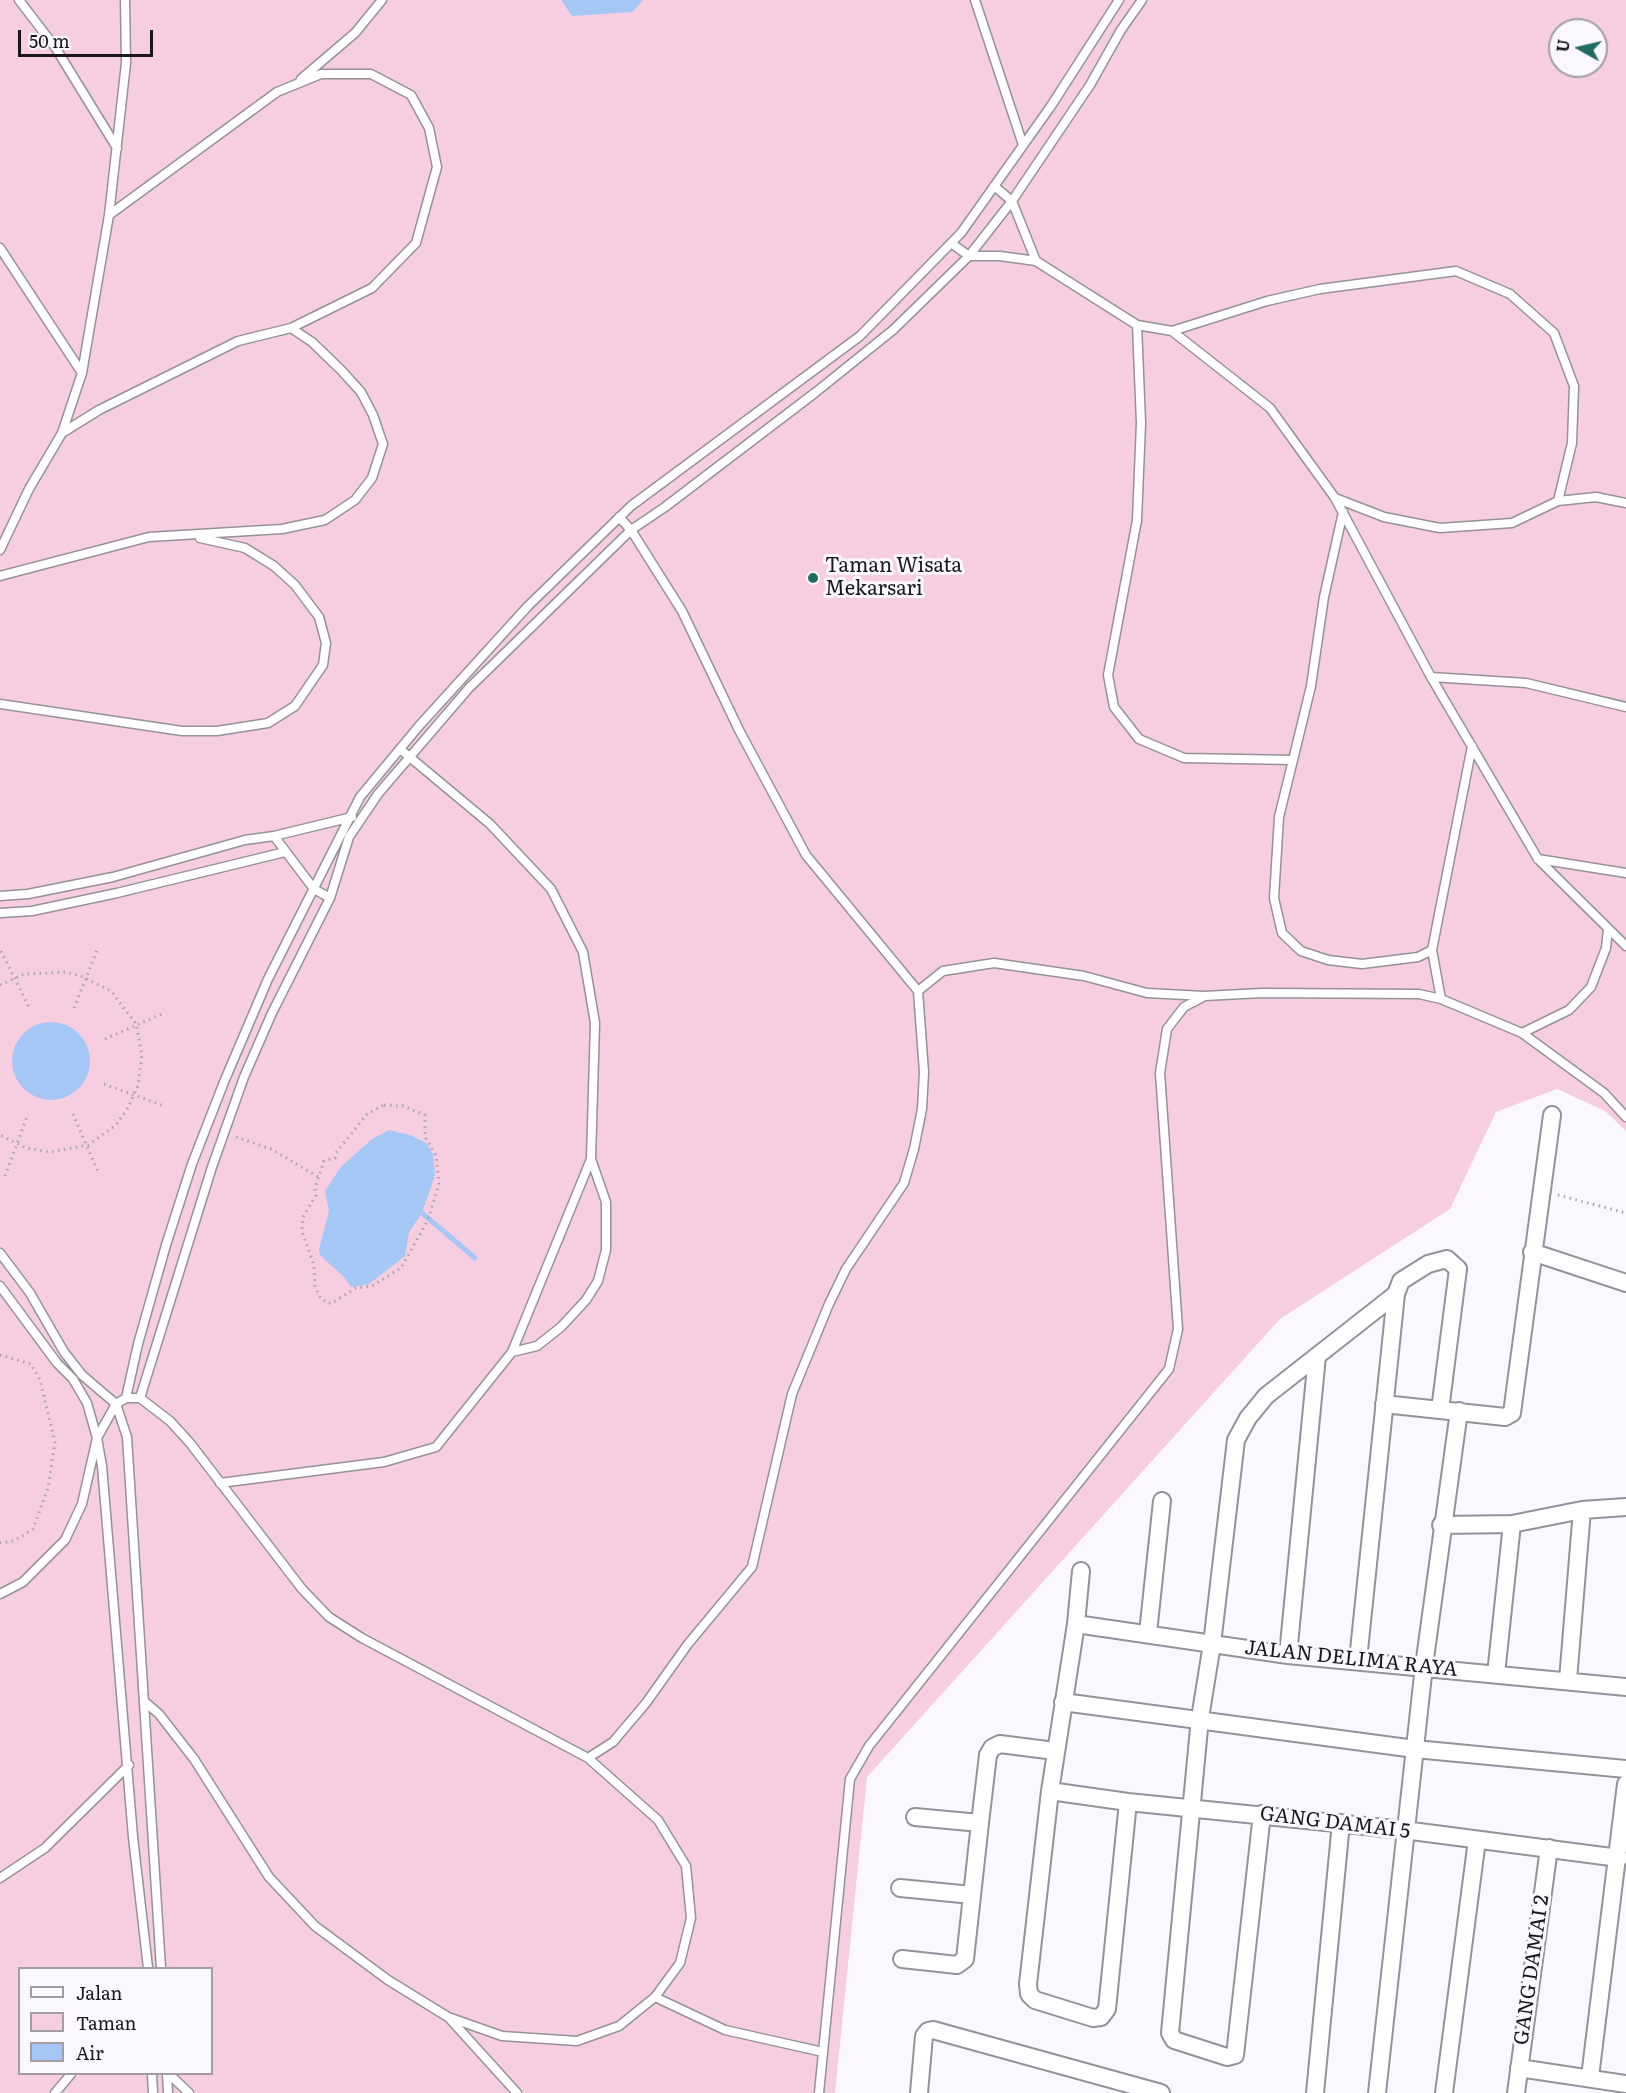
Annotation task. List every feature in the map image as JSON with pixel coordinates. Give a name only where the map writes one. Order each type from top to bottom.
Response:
[{"type":"street","points":[[1384,1404],[1505,1417],[1512,1413],[1552,1115]]},
{"type":"street","points":[[1532,1252],[1626,1282]]},
{"type":"street","points":[[1358,1660],[1396,1294],[1401,1281],[1428,1264],[1446,1259],[1458,1269],[1440,1410]]},
{"type":"street","points":[[1262,1814],[1235,2055],[1227,2057],[1174,2040],[1170,2033],[1200,1718],[1212,1644],[1236,1440],[1248,1418],[1266,1396],[1396,1294]]},
{"type":"street","points":[[1288,1655],[1317,1356]]},
{"type":"street","points":[[1377,2093],[1404,1830],[1441,1525],[1459,1411]]},
{"type":"street","points":[[1148,1634],[1162,1501]]},
{"type":"street","points":[[1441,1525],[1512,1524],[1582,1510],[1626,1507]]},
{"type":"street","points":[[1568,1680],[1582,1510]]},
{"type":"street","points":[[1496,1674],[1512,1524]]},
{"type":"street","points":[[1081,1571],[1076,1624],[1050,1791],[1028,1984],[1029,1994],[1035,2000],[1093,2018],[1101,2017],[1107,2009],[1128,1802]]},
{"type":"street","name":"JALAN DELIMA RAYA","points":[[1076,1624],[1288,1655],[1424,1666],[1626,1687]]},
{"type":"street","points":[[1063,1702],[1200,1718],[1415,1749],[1626,1769]]},
{"type":"street","points":[[902,1959],[957,1965],[965,1959],[988,1755],[992,1748],[1000,1744],[1056,1751]]},
{"type":"street","points":[[1590,2077],[1619,1858],[1626,1784]]},
{"type":"street","name":"GANG DAMAI 5","points":[[1050,1791],[1128,1802],[1404,1830],[1619,1858]]},
{"type":"street","points":[[915,1817],[980,1823]]},
{"type":"street","points":[[1315,2093],[1341,1823]]},
{"type":"street","points":[[1444,2093],[1477,1840]]},
{"type":"street","name":"GANG DAMAI 2","points":[[1516,2093],[1549,1848]]},
{"type":"street","points":[[900,1888],[972,1895]]},
{"type":"street","points":[[919,2093],[924,2036],[928,2031],[933,2031],[1161,2093]]},
{"type":"street","points":[[1519,2068],[1626,2084]]},
{"type":"lane","points":[[19,0],[55,47],[117,148]]},
{"type":"lane","points":[[0,550],[29,489],[62,433],[82,373],[110,215],[126,63],[125,0]]},
{"type":"lane","points":[[298,82],[355,33],[382,0]]},
{"type":"lane","points":[[975,0],[1023,145]]},
{"type":"lane","points":[[126,1398],[138,1344],[192,1164],[268,979],[360,797],[528,606],[619,517],[860,336],[951,243],[1023,145],[1119,0]]},
{"type":"lane","points":[[140,1398],[224,1133],[273,1013],[330,898],[349,837],[378,794],[469,688],[631,530],[788,414],[893,330],[969,256],[1012,201],[1090,85],[1121,30],[1142,0]]},
{"type":"lane","points":[[62,433],[99,410],[238,341],[291,328],[372,288],[416,243],[437,167],[429,128],[411,95],[371,74],[321,74],[277,92],[110,215]]},
{"type":"lane","points":[[994,186],[1012,201],[1036,261]]},
{"type":"lane","points":[[951,243],[969,256],[1000,256],[1036,261],[1137,325],[1172,331],[1267,301],[1320,289],[1456,271],[1510,294],[1554,333],[1574,386],[1572,444],[1558,501]]},
{"type":"lane","points":[[0,248],[82,373]]},
{"type":"lane","points":[[1137,325],[1141,423],[1137,519],[1108,675],[1114,707],[1139,739],[1184,758],[1293,760]]},
{"type":"lane","points":[[0,576],[149,537],[282,529],[325,520],[355,500],[372,478],[383,444],[361,392],[312,342],[291,328]]},
{"type":"lane","points":[[1172,331],[1269,408],[1335,498],[1431,676],[1538,859],[1626,946]]},
{"type":"lane","points":[[1335,498],[1384,517],[1440,528],[1512,523],[1558,501],[1596,497],[1626,503]]},
{"type":"lane","points":[[1343,512],[1324,597],[1311,686],[1278,817],[1274,898],[1282,933],[1300,951],[1328,960],[1362,964],[1418,957],[1432,950]]},
{"type":"lane","points":[[588,1758],[613,1742],[646,1703],[688,1644],[752,1567],[792,1394],[846,1269],[904,1183],[915,1149],[922,1109],[924,1072],[918,991],[806,855],[739,730],[682,611],[631,530],[619,517]]},
{"type":"lane","points":[[0,704],[95,720],[194,731],[240,729],[268,723],[295,706],[323,665],[326,643],[319,618],[296,585],[274,566],[245,548],[191,536]]},
{"type":"lane","points":[[1431,676],[1526,683],[1626,706]]},
{"type":"lane","points":[[1441,999],[1432,950],[1472,746]]},
{"type":"lane","points":[[220,1483],[384,1462],[436,1447],[512,1352],[591,1159],[596,1023],[583,952],[550,889],[490,824],[400,749]]},
{"type":"lane","points":[[0,896],[28,894],[113,877],[245,840],[274,836],[350,816],[361,819]]},
{"type":"lane","points":[[274,836],[314,889],[330,898]]},
{"type":"lane","points":[[0,913],[32,911],[117,893],[285,852]]},
{"type":"lane","points":[[1538,859],[1626,873]]},
{"type":"lane","points":[[1521,1033],[1569,1010],[1591,987],[1606,948],[1608,929]]},
{"type":"lane","points":[[918,991],[943,971],[994,963],[1084,976],[1147,993],[1204,996],[1296,993],[1419,994],[1441,999],[1521,1033],[1604,1093],[1626,1117]]},
{"type":"lane","points":[[819,2093],[850,1779],[868,1746],[1169,1369],[1178,1329],[1160,1073],[1167,1029],[1184,1007],[1204,996]]},
{"type":"lane","points":[[512,1352],[537,1346],[561,1327],[586,1300],[598,1281],[606,1250],[606,1202],[591,1159]]},
{"type":"lane","points":[[0,1253],[30,1293],[64,1352],[82,1375],[116,1404],[127,1437],[161,1967]]},
{"type":"lane","points":[[0,1286],[57,1363],[73,1379],[87,1403],[97,1438],[148,1967]]},
{"type":"lane","points":[[0,1594],[23,1582],[65,1540],[82,1504],[97,1438],[116,1404],[126,1398],[140,1398],[170,1421],[190,1443],[302,1589],[330,1617],[380,1648],[588,1758],[658,1820],[686,1866],[691,1918],[680,1963],[655,1997],[619,2026],[577,2041],[502,2036],[448,2017],[388,1980],[315,1926],[269,1877],[194,1759],[159,1714],[145,1702]]},
{"type":"lane","points":[[0,1878],[45,1848],[129,1765]]},
{"type":"lane","points":[[655,1997],[725,2030],[823,2052]]},
{"type":"lane","points":[[448,2017],[517,2093]]},
{"type":"lane","points":[[55,2093],[69,2075]]},
{"type":"lane","points":[[152,2075],[153,2093]]},
{"type":"lane","points":[[168,2075],[168,2093]]},
{"type":"lane","points":[[170,2075],[189,2093]]},
{"type":"path","points":[[75,1008],[98,948]]},
{"type":"path","points":[[1,951],[29,1007]]},
{"type":"path","points":[[0,986],[24,974],[49,971],[66,972],[85,978],[111,991],[136,1024],[142,1055],[136,1095],[116,1125],[88,1145],[50,1152],[16,1145],[0,1135]]},
{"type":"path","points":[[105,1039],[164,1013]]},
{"type":"path","points":[[104,1084],[164,1106]]},
{"type":"path","points":[[384,1105],[403,1106],[425,1115],[425,1137],[436,1155],[439,1184],[428,1220],[410,1256],[397,1271],[372,1286],[356,1288],[332,1303],[327,1303],[319,1296],[315,1286],[314,1266],[302,1232],[303,1217],[316,1195],[315,1188],[320,1178],[324,1161],[334,1158],[367,1114],[384,1105]]},
{"type":"path","points":[[5,1176],[28,1114]]},
{"type":"path","points":[[73,1114],[99,1174]]},
{"type":"path","points":[[224,1133],[271,1149],[320,1178]]},
{"type":"path","points":[[1543,1191],[1626,1213]]},
{"type":"path","points":[[0,1355],[31,1364],[40,1380],[55,1442],[48,1488],[33,1529],[14,1541],[0,1543]]},
{"type":"green space","name":"Taman Wisata Mekarsari","points":[[0,0],[1626,0],[1626,1131],[1605,1111],[1557,1089],[1496,1112],[1450,1209],[1280,1319],[867,1777],[835,2093],[0,2093]]},
{"type":"water","points":[[561,0],[643,0],[632,12],[572,16]]},
{"type":"water","points":[[51,1022],[66,1025],[83,1039],[90,1061],[87,1076],[73,1093],[51,1100],[36,1097],[19,1083],[12,1061],[15,1046],[29,1029]]},
{"type":"water","points":[[389,1130],[410,1135],[426,1143],[433,1154],[435,1175],[422,1213],[409,1232],[405,1256],[369,1284],[351,1287],[344,1277],[320,1255],[319,1249],[329,1211],[325,1191],[341,1167],[372,1139]]},
{"type":"waterway","points":[[422,1213],[475,1258]]},
{"type":"place","name":"Taman Wisata Mekarsari","points":[[813,578]]}]
